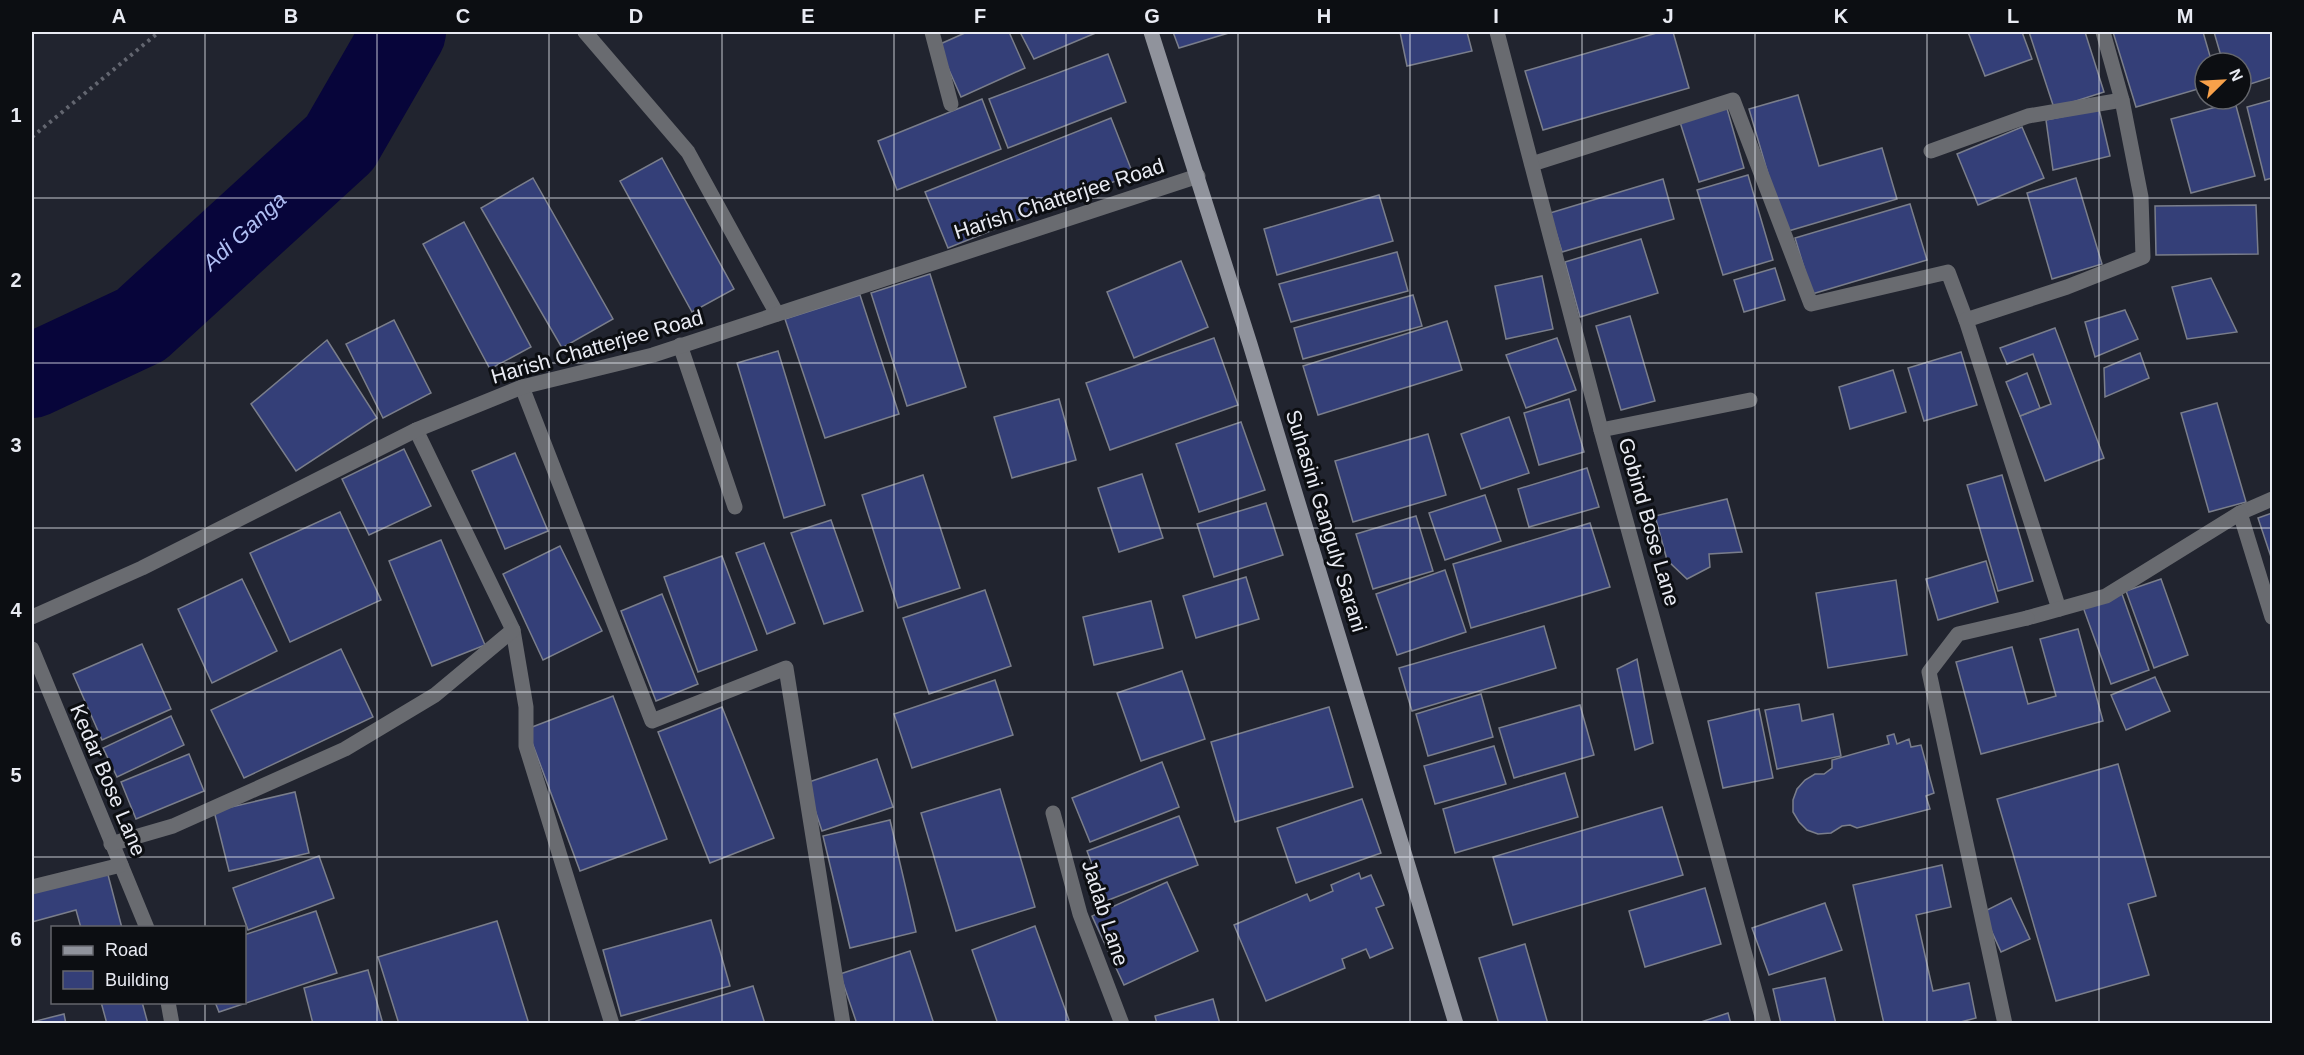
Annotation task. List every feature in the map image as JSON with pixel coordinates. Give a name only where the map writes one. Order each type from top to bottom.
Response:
[{"type":"street","points":[[585,32],[688,152],[777,314]]},
{"type":"street","points":[[932,32],[951,104]]},
{"type":"street","name":"Suhasini Ganguly Sarani","points":[[1151,32],[1198,176],[1456,1023]]},
{"type":"street","name":"Gobind Bose Lane","points":[[1497,32],[1601,430],[1764,1023]]},
{"type":"street","points":[[1966,320],[2067,287],[2143,257],[2141,197],[2122,100],[2103,32]]},
{"type":"street","points":[[1532,164],[1733,100],[1811,304],[1948,272],[1966,320],[2059,609]]},
{"type":"street","points":[[1931,151],[2028,116],[2122,100]]},
{"type":"street","name":"Harish Chatterjee Road","points":[[32,617],[142,568],[416,430],[522,387],[653,355],[1198,176]]},
{"type":"street","points":[[680,345],[735,507]]},
{"type":"street","points":[[522,387],[652,721],[786,668],[843,1023]]},
{"type":"street","points":[[1601,430],[1750,400]]},
{"type":"street","points":[[416,430],[513,630],[526,707],[526,746],[612,1023]]},
{"type":"street","points":[[2005,1023],[1929,672],[1958,634],[2106,596],[2240,513],[2272,499]]},
{"type":"street","points":[[2240,513],[2272,617]]},
{"type":"street","points":[[111,844],[173,826],[345,749],[435,695],[513,630]]},
{"type":"street","name":"Kedar Bose Lane","points":[[32,649],[147,926]]},
{"type":"street","name":"Jadab Lane","points":[[1053,813],[1080,914],[1122,1023]]},
{"type":"street","points":[[32,887],[121,865]]},
{"type":"street","points":[[168,1004],[172,1023]]},
{"type":"path","points":[[32,136],[159,32]]},
{"type":"building","points":[[967,32],[1009,32],[1025,68],[961,97],[938,45]]},
{"type":"building","points":[[1020,32],[1098,32],[1034,59]]},
{"type":"building","points":[[1173,32],[1232,32],[1179,48]]},
{"type":"building","points":[[1400,32],[1467,32],[1472,51],[1407,66]]},
{"type":"building","points":[[1660,32],[1673,32],[1689,88],[1543,130],[1525,71]]},
{"type":"building","points":[[1968,32],[2022,32],[2032,59],[1985,76]]},
{"type":"building","points":[[2029,32],[2085,32],[2104,92],[2054,108]]},
{"type":"building","points":[[2113,32],[2203,32],[2209,51],[2193,51],[2193,90],[2136,107]]},
{"type":"building","points":[[2214,32],[2272,32],[2272,77],[2253,83],[2253,51],[2220,51]]},
{"type":"building","points":[[1108,54],[1126,102],[1008,148],[989,99]]},
{"type":"building","points":[[1798,95],[1819,166],[1882,148],[1897,199],[1785,232],[1749,109]]},
{"type":"building","points":[[982,99],[1001,149],[897,190],[878,141]]},
{"type":"building","points":[[2272,100],[2272,178],[2265,180],[2248,111],[2253,111],[2253,105]]},
{"type":"building","points":[[1726,105],[1744,168],[1699,182],[1679,119]]},
{"type":"building","points":[[2099,109],[2110,156],[2053,170],[2046,120]]},
{"type":"building","points":[[2201,111],[2237,111],[2255,176],[2191,193],[2171,119]]},
{"type":"building","points":[[1111,118],[1133,174],[948,248],[925,192]]},
{"type":"building","points":[[2022,127],[2044,178],[1978,205],[1957,154]]},
{"type":"building","points":[[662,158],[734,289],[692,312],[620,181]]},
{"type":"building","points":[[1748,175],[1773,260],[1723,275],[1697,190]]},
{"type":"building","points":[[533,178],[613,319],[562,348],[481,208]]},
{"type":"building","points":[[2076,178],[2102,264],[2052,279],[2027,193]]},
{"type":"building","points":[[1663,179],[1674,219],[1562,252],[1550,213]]},
{"type":"building","points":[[1379,195],[1393,241],[1277,275],[1264,229]]},
{"type":"building","points":[[1910,204],[1927,260],[1812,294],[1795,238]]},
{"type":"building","points":[[2256,205],[2258,254],[2156,255],[2155,206]]},
{"type":"building","points":[[464,222],[531,347],[490,369],[423,244]]},
{"type":"building","points":[[1641,239],[1658,293],[1580,317],[1565,262]]},
{"type":"building","points":[[1397,252],[1408,291],[1291,322],[1279,284]]},
{"type":"building","points":[[1181,261],[1208,327],[1134,358],[1107,292]]},
{"type":"building","points":[[1775,268],[1785,300],[1744,312],[1734,280]]},
{"type":"building","points":[[930,274],[966,387],[907,406],[871,293]]},
{"type":"building","points":[[1542,276],[1553,329],[1506,339],[1495,286]]},
{"type":"building","points":[[2211,278],[2237,332],[2187,339],[2172,287]]},
{"type":"building","points":[[860,295],[899,414],[825,438],[785,319]]},
{"type":"building","points":[[1413,295],[1422,326],[1303,359],[1294,328]]},
{"type":"building","points":[[2125,310],[2138,339],[2095,357],[2085,322]]},
{"type":"building","points":[[1630,316],[1655,401],[1621,410],[1596,326]]},
{"type":"building","points":[[394,320],[431,393],[383,418],[346,344]]},
{"type":"building","points":[[1447,321],[1462,370],[1318,415],[1303,366]]},
{"type":"building","points":[[2055,328],[2104,458],[2045,481],[2020,416],[2051,404],[2033,354],[2007,364],[2000,348]]},
{"type":"building","points":[[1214,338],[1238,405],[1110,450],[1086,383]]},
{"type":"building","points":[[1557,338],[1576,390],[1526,408],[1506,355]]},
{"type":"building","points":[[327,340],[377,418],[296,471],[251,404]]},
{"type":"building","points":[[778,351],[825,505],[784,518],[737,363]]},
{"type":"building","points":[[1961,352],[1977,405],[1924,421],[1908,368]]},
{"type":"building","points":[[2140,353],[2149,378],[2105,397],[2104,368]]},
{"type":"building","points":[[1893,370],[1906,412],[1850,429],[1839,387]]},
{"type":"building","points":[[2027,373],[2040,408],[2020,416],[2006,382]]},
{"type":"building","points":[[1059,399],[1076,460],[1012,478],[994,417]]},
{"type":"building","points":[[1569,399],[1584,452],[1539,465],[1524,413]]},
{"type":"building","points":[[2217,403],[2246,502],[2209,512],[2181,413]]},
{"type":"building","points":[[1509,417],[1529,473],[1481,489],[1461,434]]},
{"type":"building","points":[[1241,422],[1265,490],[1199,512],[1176,444]]},
{"type":"building","points":[[1428,434],[1446,495],[1353,522],[1335,461]]},
{"type":"building","points":[[404,449],[431,506],[369,535],[342,479]]},
{"type":"building","points":[[515,453],[548,531],[505,549],[472,471]]},
{"type":"building","points":[[1587,468],[1599,507],[1529,527],[1518,489]]},
{"type":"building","points":[[1142,474],[1163,538],[1119,552],[1098,488]]},
{"type":"building","points":[[923,475],[960,588],[898,608],[862,495]]},
{"type":"building","points":[[2002,475],[2033,581],[1998,591],[1967,485]]},
{"type":"building","points":[[1485,495],[1501,541],[1445,560],[1429,513]]},
{"type":"building","points":[[1727,499],[1742,552],[1709,554],[1710,567],[1687,579],[1667,560],[1655,516]]},
{"type":"building","points":[[1266,503],[1283,555],[1214,577],[1197,524]]},
{"type":"building","points":[[340,512],[381,600],[290,642],[250,553]]},
{"type":"building","points":[[2272,513],[2272,560],[2258,518]]},
{"type":"building","points":[[1416,516],[1433,571],[1373,589],[1356,534]]},
{"type":"building","points":[[831,520],[863,611],[824,624],[791,533]]},
{"type":"building","points":[[1590,523],[1610,587],[1471,628],[1453,564]]},
{"type":"building","points":[[441,540],[485,645],[432,666],[389,561]]},
{"type":"building","points":[[764,543],[795,623],[767,634],[736,553]]},
{"type":"building","points":[[560,546],[602,631],[543,660],[503,574]]},
{"type":"building","points":[[722,556],[757,650],[698,672],[664,577]]},
{"type":"building","points":[[1986,561],[1998,602],[1938,620],[1926,579]]},
{"type":"building","points":[[1445,570],[1466,632],[1397,655],[1376,594]]},
{"type":"building","points":[[1246,577],[1259,619],[1196,638],[1183,596]]},
{"type":"building","points":[[242,579],[277,651],[212,683],[178,609]]},
{"type":"building","points":[[2161,579],[2188,655],[2154,668],[2126,591]]},
{"type":"building","points":[[1896,580],[1907,655],[1828,668],[1816,593]]},
{"type":"building","points":[[985,590],[1011,666],[929,694],[903,618]]},
{"type":"building","points":[[662,594],[698,684],[656,701],[621,611]]},
{"type":"building","points":[[2122,594],[2149,670],[2111,684],[2083,607]]},
{"type":"building","points":[[1151,601],[1163,648],[1094,665],[1083,617]]},
{"type":"building","points":[[1544,626],[1556,668],[1412,711],[1399,668]]},
{"type":"building","points":[[2078,629],[2103,721],[1981,754],[1956,662],[2012,647],[2028,704],[2056,696],[2040,639]]},
{"type":"building","points":[[142,644],[171,709],[102,740],[73,674]]},
{"type":"building","points":[[341,649],[373,717],[244,778],[211,710]]},
{"type":"building","points":[[1637,659],[1653,743],[1635,750],[1617,669]]},
{"type":"building","points":[[1182,671],[1205,739],[1141,761],[1117,693]]},
{"type":"building","points":[[2155,677],[2170,711],[2126,730],[2111,695]]},
{"type":"building","points":[[995,680],[1013,735],[912,768],[894,714]]},
{"type":"building","points":[[1481,694],[1493,737],[1428,756],[1416,714]]},
{"type":"building","points":[[613,696],[667,839],[580,871],[527,729]]},
{"type":"building","points":[[1799,704],[1802,721],[1833,714],[1841,756],[1777,769],[1765,710]]},
{"type":"building","points":[[1580,705],[1594,755],[1514,778],[1499,728]]},
{"type":"building","points":[[722,707],[774,838],[710,863],[658,732]]},
{"type":"building","points":[[1329,707],[1353,787],[1235,822],[1211,742]]},
{"type":"building","points":[[1759,709],[1773,778],[1723,788],[1708,721]]},
{"type":"building","points":[[171,716],[184,745],[117,777],[103,748]]},
{"type":"building","points":[[1894,734],[1897,744],[1909,739],[1911,747],[1921,745],[1934,793],[1926,796],[1930,809],[1857,828],[1850,825],[1842,826],[1831,833],[1818,834],[1807,830],[1793,812],[1793,800],[1797,789],[1805,780],[1815,774],[1824,774],[1832,768],[1832,760],[1889,744],[1887,736]]},
{"type":"building","points":[[1494,746],[1506,784],[1435,804],[1424,766]]},
{"type":"building","points":[[189,754],[204,791],[136,819],[121,782]]},
{"type":"building","points":[[877,759],[893,807],[822,831],[806,783]]},
{"type":"building","points":[[1162,762],[1179,807],[1090,842],[1072,798]]},
{"type":"building","points":[[2118,764],[2156,896],[2128,904],[2149,975],[2056,1001],[1997,799]]},
{"type":"building","points":[[1565,773],[1578,817],[1455,853],[1443,809]]},
{"type":"building","points":[[1000,789],[1035,907],[956,931],[921,813]]},
{"type":"building","points":[[295,792],[309,853],[229,871],[214,811]]},
{"type":"building","points":[[1362,799],[1381,853],[1296,883],[1277,828]]},
{"type":"building","points":[[1662,807],[1683,875],[1513,925],[1493,857]]},
{"type":"building","points":[[1179,816],[1198,865],[1106,901],[1087,851]]},
{"type":"building","points":[[890,820],[916,932],[850,948],[823,836]]},
{"type":"building","points":[[319,856],[334,898],[248,930],[233,888]]},
{"type":"building","points":[[1942,865],[1951,907],[1916,915],[1933,991],[1969,983],[1976,1018],[1953,1024],[1884,1024],[1853,885]]},
{"type":"building","points":[[107,871],[121,926],[80,926],[76,910],[32,922],[32,892]]},
{"type":"building","points":[[1359,873],[1361,879],[1371,875],[1384,905],[1376,908],[1393,948],[1370,958],[1366,949],[1342,959],[1345,968],[1266,1001],[1234,925],[1307,894],[1310,901],[1333,891],[1331,885]]},
{"type":"building","points":[[1167,882],[1198,951],[1124,985],[1092,916]]},
{"type":"building","points":[[1705,888],[1721,944],[1645,967],[1629,911]]},
{"type":"building","points":[[2011,898],[2030,939],[2001,952],[1983,912]]},
{"type":"building","points":[[1825,903],[1842,950],[1769,975],[1752,928]]},
{"type":"building","points":[[316,911],[337,973],[246,1003],[246,934]]},
{"type":"building","points":[[711,920],[730,986],[621,1016],[603,950]]},
{"type":"building","points":[[497,921],[529,1024],[399,1024],[378,957]]},
{"type":"building","points":[[1035,926],[1069,1020],[1060,1024],[998,1024],[972,950]]},
{"type":"building","points":[[1525,944],[1548,1024],[1499,1024],[1479,958]]},
{"type":"building","points":[[910,951],[934,1024],[857,1024],[840,974]]},
{"type":"building","points":[[368,970],[383,1024],[313,1024],[304,988]]},
{"type":"building","points":[[1825,978],[1836,1024],[1781,1024],[1773,989]]},
{"type":"building","points":[[753,986],[765,1024],[637,1024],[636,1021]]},
{"type":"building","points":[[1213,999],[1220,1024],[1157,1024],[1155,1016]]},
{"type":"building","points":[[102,1004],[143,1004],[148,1024],[107,1024]]},
{"type":"building","points":[[216,1004],[243,1004],[219,1012]]},
{"type":"building","points":[[1728,1013],[1731,1024],[1695,1024]]},
{"type":"building","points":[[64,1014],[66,1024],[32,1024],[32,1022]]},
{"type":"waterway","name":"Adi Ganga","points":[[32,376],[141,325],[340,143],[404,32]]}]
